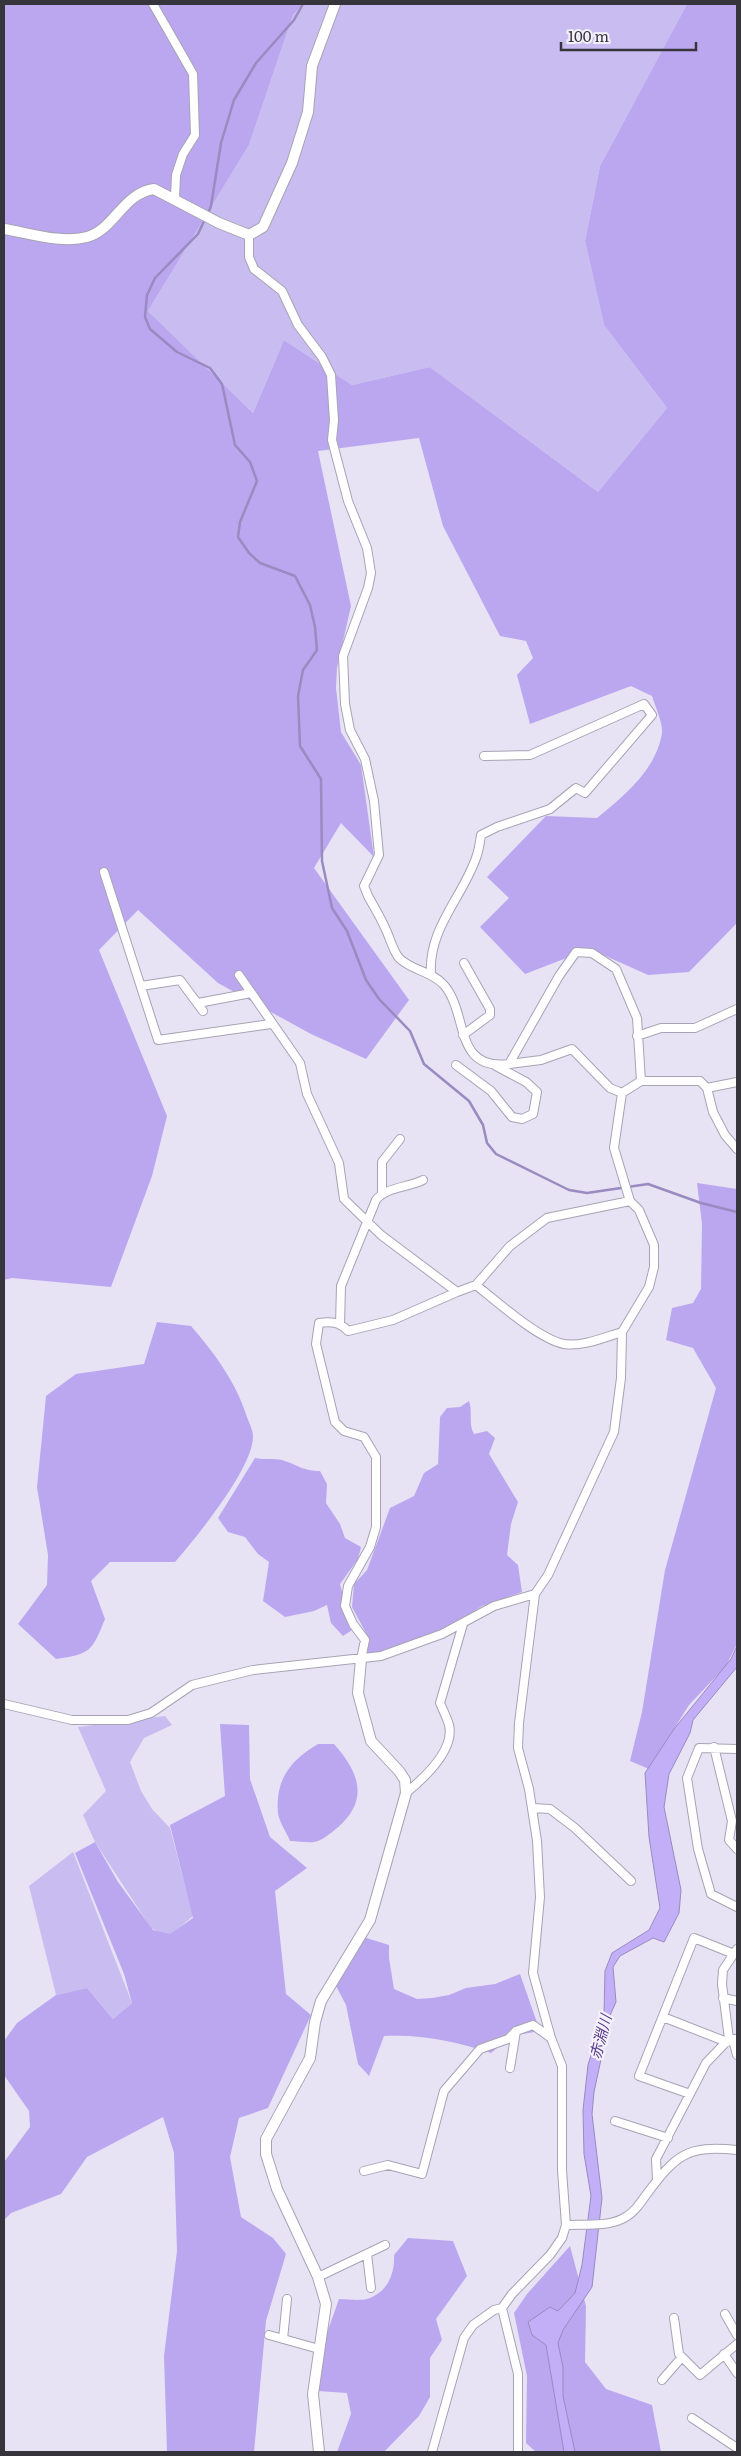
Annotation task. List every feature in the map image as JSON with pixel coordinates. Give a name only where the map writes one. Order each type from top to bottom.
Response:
[{"type":"street","points":[[153,4],[193,74],[195,135],[183,154],[176,175],[175,198]]},
{"type":"street","points":[[4,229],[76,239],[89,237],[101,229],[124,206],[144,190],[154,189],[175,198],[191,209],[219,223],[249,235],[263,228],[292,163],[308,112],[312,66],[335,4]]},
{"type":"street","points":[[249,235],[249,257],[254,269],[282,291],[298,325],[322,357],[331,375],[334,420],[332,440],[348,501],[366,548],[371,573],[366,595],[343,656],[345,704],[350,730],[365,759],[374,800],[379,855],[364,886],[398,957],[413,967],[430,974],[445,986],[456,1008],[463,1035],[472,1054],[526,1082],[537,1092],[533,1114],[522,1119],[512,1117],[491,1091],[456,1065]]},
{"type":"street","points":[[430,974],[430,960],[441,922],[476,858],[481,835],[497,827],[550,809],[576,788],[585,793],[652,715],[644,704],[530,755],[484,756]]},
{"type":"street","points":[[104,872],[158,1040],[271,1024]]},
{"type":"street","points":[[510,1064],[559,976],[576,952],[592,953],[616,969],[637,1018],[641,1081]]},
{"type":"street","points":[[463,1035],[490,1015],[490,1009],[464,963]]},
{"type":"street","points":[[239,975],[271,1024],[300,1063],[306,1094],[339,1163],[344,1199],[381,1235],[457,1292]]},
{"type":"street","points":[[141,986],[180,980],[198,1002],[203,1012]]},
{"type":"street","points":[[198,1002],[251,993]]},
{"type":"street","points":[[637,1036],[661,1028],[695,1028],[736,1012]]},
{"type":"street","points":[[494,1065],[541,1060],[572,1049],[610,1088],[622,1093]]},
{"type":"street","points":[[432,2452],[464,2338],[473,2325],[494,2310],[502,2308],[512,2294],[550,2256],[562,2238],[566,2225],[562,2170],[562,2066],[550,2038],[533,1973],[540,1897],[537,1840],[532,1808],[518,1748],[519,1723],[535,1594],[548,1575],[614,1432],[621,1378],[622,1332],[646,1294],[654,1267],[654,1245],[639,1210],[629,1198],[614,1148],[622,1093],[641,1081],[700,1081],[707,1088],[714,1112],[725,1135],[737,1149]]},
{"type":"street","points":[[707,1088],[737,1082]]},
{"type":"street","points":[[382,1193],[382,1162],[400,1139]]},
{"type":"street","points":[[340,1325],[341,1286],[376,1200],[382,1193],[412,1186],[423,1180]]},
{"type":"street","points":[[319,2452],[313,2394],[326,2304],[318,2277],[277,2188],[266,2154],[266,2138],[310,2058],[315,2022],[321,2001],[370,1920],[406,1793],[405,1780],[399,1771],[371,1741],[358,1693],[365,1640],[353,1624],[345,1606],[348,1586],[370,1547],[376,1527],[376,1457],[364,1437],[344,1431],[335,1422],[316,1344],[319,1323],[330,1321],[348,1331],[393,1320],[476,1285],[510,1246],[547,1218],[629,1198]]},
{"type":"street","points":[[476,1285],[518,1318],[550,1338],[565,1344],[592,1341],[622,1332]]},
{"type":"street","points":[[4,1704],[72,1720],[128,1720],[151,1712],[170,1701],[182,1691],[207,1681],[253,1670],[361,1659],[396,1651],[463,1624],[494,1606],[535,1594]]},
{"type":"street","points":[[406,1793],[432,1769],[450,1736],[449,1725],[440,1703],[463,1624]]},
{"type":"street","points":[[714,1747],[732,1821],[729,1840],[737,1849]]},
{"type":"street","points":[[737,1749],[699,1748],[689,1770],[691,1814],[711,1894],[737,1907]]},
{"type":"street","points":[[532,1808],[550,1809],[575,1828],[630,1881]]},
{"type":"street","points":[[690,2094],[639,2076],[694,1938],[735,1951],[723,1970],[724,1998],[731,2040],[737,2055]]},
{"type":"street","points":[[724,1998],[737,2002]]},
{"type":"street","points":[[663,2017],[731,2040]]},
{"type":"street","points":[[364,2171],[388,2165],[422,2174],[444,2092],[480,2049],[508,2039],[516,2031],[533,2026],[550,2038]]},
{"type":"street","points":[[510,2068],[516,2031]]},
{"type":"street","points":[[657,2180],[656,2160],[706,2063],[731,2040]]},
{"type":"street","points":[[615,2121],[668,2138]]},
{"type":"street","points":[[566,2225],[611,2224],[634,2211],[657,2180],[684,2154],[704,2148],[737,2150]]},
{"type":"street","points":[[318,2277],[385,2245]]},
{"type":"street","points":[[367,2254],[371,2288]]},
{"type":"street","points":[[283,2339],[287,2299]]},
{"type":"street","points":[[502,2308],[518,2374],[518,2452]]},
{"type":"street","points":[[725,2314],[737,2336]]},
{"type":"street","points":[[674,2318],[679,2354],[700,2375],[737,2344]]},
{"type":"street","points":[[268,2335],[319,2349]]},
{"type":"street","points":[[724,2354],[737,2374]]},
{"type":"street","points":[[662,2380],[682,2357]]},
{"type":"street","points":[[692,2418],[737,2448]]},
{"type":"shaded area","points":[[4,4],[304,4],[293,15],[249,145],[148,311],[253,413],[284,340],[352,385],[430,367],[598,492],[667,408],[604,325],[585,241],[600,166],[687,4],[737,4],[737,923],[689,972],[648,975],[590,949],[525,974],[480,927],[509,898],[487,877],[546,816],[597,818],[618,801],[646,770],[659,746],[662,733],[652,696],[631,686],[530,724],[517,675],[533,658],[526,641],[500,636],[443,526],[419,438],[318,451],[351,606],[337,668],[336,688],[341,732],[361,765],[374,857],[341,823],[314,868],[409,1000],[366,1059],[311,1034],[218,983],[138,910],[99,950],[167,1116],[152,1176],[111,1287],[12,1278],[4,1280]]},
{"type":"shaded area","points":[[305,4],[687,4],[600,166],[585,241],[604,325],[667,408],[598,492],[430,367],[352,385],[284,340],[253,413],[148,311],[249,145],[293,15]]},
{"type":"shaded area","points":[[697,1183],[737,1189],[737,1644],[726,1666],[689,1705],[649,1769],[630,1761],[642,1712],[665,1570],[716,1388],[693,1348],[666,1340],[672,1308],[693,1303],[701,1289],[702,1224]]},
{"type":"shaded area","points":[[157,1322],[191,1326],[208,1347],[237,1392],[252,1429],[251,1449],[244,1465],[222,1502],[175,1562],[110,1562],[91,1581],[105,1619],[101,1630],[93,1644],[83,1653],[56,1659],[18,1624],[47,1585],[48,1555],[37,1487],[46,1396],[76,1374],[144,1364]]},
{"type":"shaded area","points":[[469,1401],[472,1430],[474,1434],[487,1431],[495,1438],[489,1454],[518,1502],[511,1524],[507,1555],[518,1565],[522,1592],[482,1606],[456,1623],[420,1639],[368,1656],[367,1635],[352,1607],[354,1584],[367,1570],[390,1508],[414,1496],[424,1473],[438,1464],[440,1417],[447,1408],[460,1407]]},
{"type":"shaded area","points":[[255,1458],[279,1459],[305,1469],[320,1471],[327,1484],[326,1503],[340,1524],[345,1538],[361,1547],[358,1559],[340,1584],[352,1630],[343,1636],[331,1623],[327,1605],[314,1611],[285,1617],[263,1601],[269,1562],[258,1554],[245,1537],[228,1532],[218,1518]]},
{"type":"shaded area","points":[[165,1716],[172,1725],[144,1738],[130,1762],[141,1791],[152,1809],[170,1828],[193,1916],[168,1937],[151,1928],[95,1842],[83,1815],[106,1791],[78,1727]]},
{"type":"shaded area","points":[[220,1724],[249,1725],[250,1779],[270,1837],[307,1868],[275,1891],[286,1994],[311,2015],[268,2108],[239,2118],[230,2157],[241,2217],[273,2238],[286,2254],[266,2321],[254,2452],[167,2452],[164,2356],[177,2251],[174,2153],[163,2117],[87,2157],[61,2194],[11,2213],[4,2220],[4,2162],[30,2127],[29,2111],[4,2075],[4,2041],[17,2023],[56,1995],[87,1988],[113,2019],[132,2003],[124,1974],[75,1853],[95,1842],[118,1882],[153,1930],[170,1934],[193,1918],[170,1825],[225,1796]]},
{"type":"shaded area","points":[[318,1744],[334,1744],[350,1765],[357,1786],[354,1807],[337,1828],[320,1840],[314,1842],[290,1841],[281,1824],[278,1813],[279,1790],[282,1780],[293,1764],[308,1750]]},
{"type":"shaded area","points":[[73,1852],[132,2003],[113,2019],[87,1988],[56,1995],[29,1886]]},
{"type":"shaded area","points":[[360,1936],[389,1945],[394,1989],[417,1999],[449,1995],[466,1988],[495,1984],[520,1974],[540,2031],[511,2036],[491,2053],[438,2039],[384,2036],[369,2076],[358,2064],[346,2005],[335,1984]]},
{"type":"shaded area","points":[[408,2238],[453,2241],[467,2276],[436,2319],[442,2340],[430,2358],[430,2397],[419,2416],[384,2452],[337,2452],[351,2414],[347,2393],[318,2391],[327,2333],[339,2299],[367,2299],[385,2287],[393,2269],[394,2255]]},
{"type":"shaded area","points":[[570,2246],[586,2306],[585,2362],[606,2389],[652,2405],[661,2452],[536,2452],[526,2443],[527,2376],[514,2313],[527,2294]]},
{"type":"water","name":"赤淵川","points":[[737,1646],[737,1667],[693,1720],[690,1733],[669,1774],[664,1807],[681,1890],[679,1913],[664,1942],[653,1938],[620,1956],[613,1967],[616,2002],[611,2013],[594,2092],[592,2114],[602,2198],[592,2287],[563,2330],[558,2343],[563,2367],[563,2396],[575,2452],[564,2452],[546,2345],[532,2335],[528,2322],[550,2307],[558,2311],[575,2293],[582,2265],[591,2196],[584,2154],[583,2110],[588,2065],[604,2013],[605,1971],[612,1953],[649,1930],[660,1908],[649,1837],[645,1773],[674,1729],[731,1659]]},
{"type":"waterway","points":[[208,214],[211,206],[221,143],[234,100],[256,63],[294,20],[303,4]]},
{"type":"waterway","points":[[205,219],[198,234],[155,278],[147,295],[145,317],[150,329],[177,352],[210,368],[222,384],[235,445],[250,462],[257,481],[240,522],[238,537],[249,553],[260,563],[295,576],[310,605],[315,627],[317,650],[303,670],[298,696],[300,746],[321,779],[322,861],[332,908],[347,931],[366,980],[379,999],[410,1031],[424,1064],[469,1101],[483,1125],[487,1143],[496,1154],[569,1190],[587,1193],[648,1184],[701,1203],[737,1212]]}]
